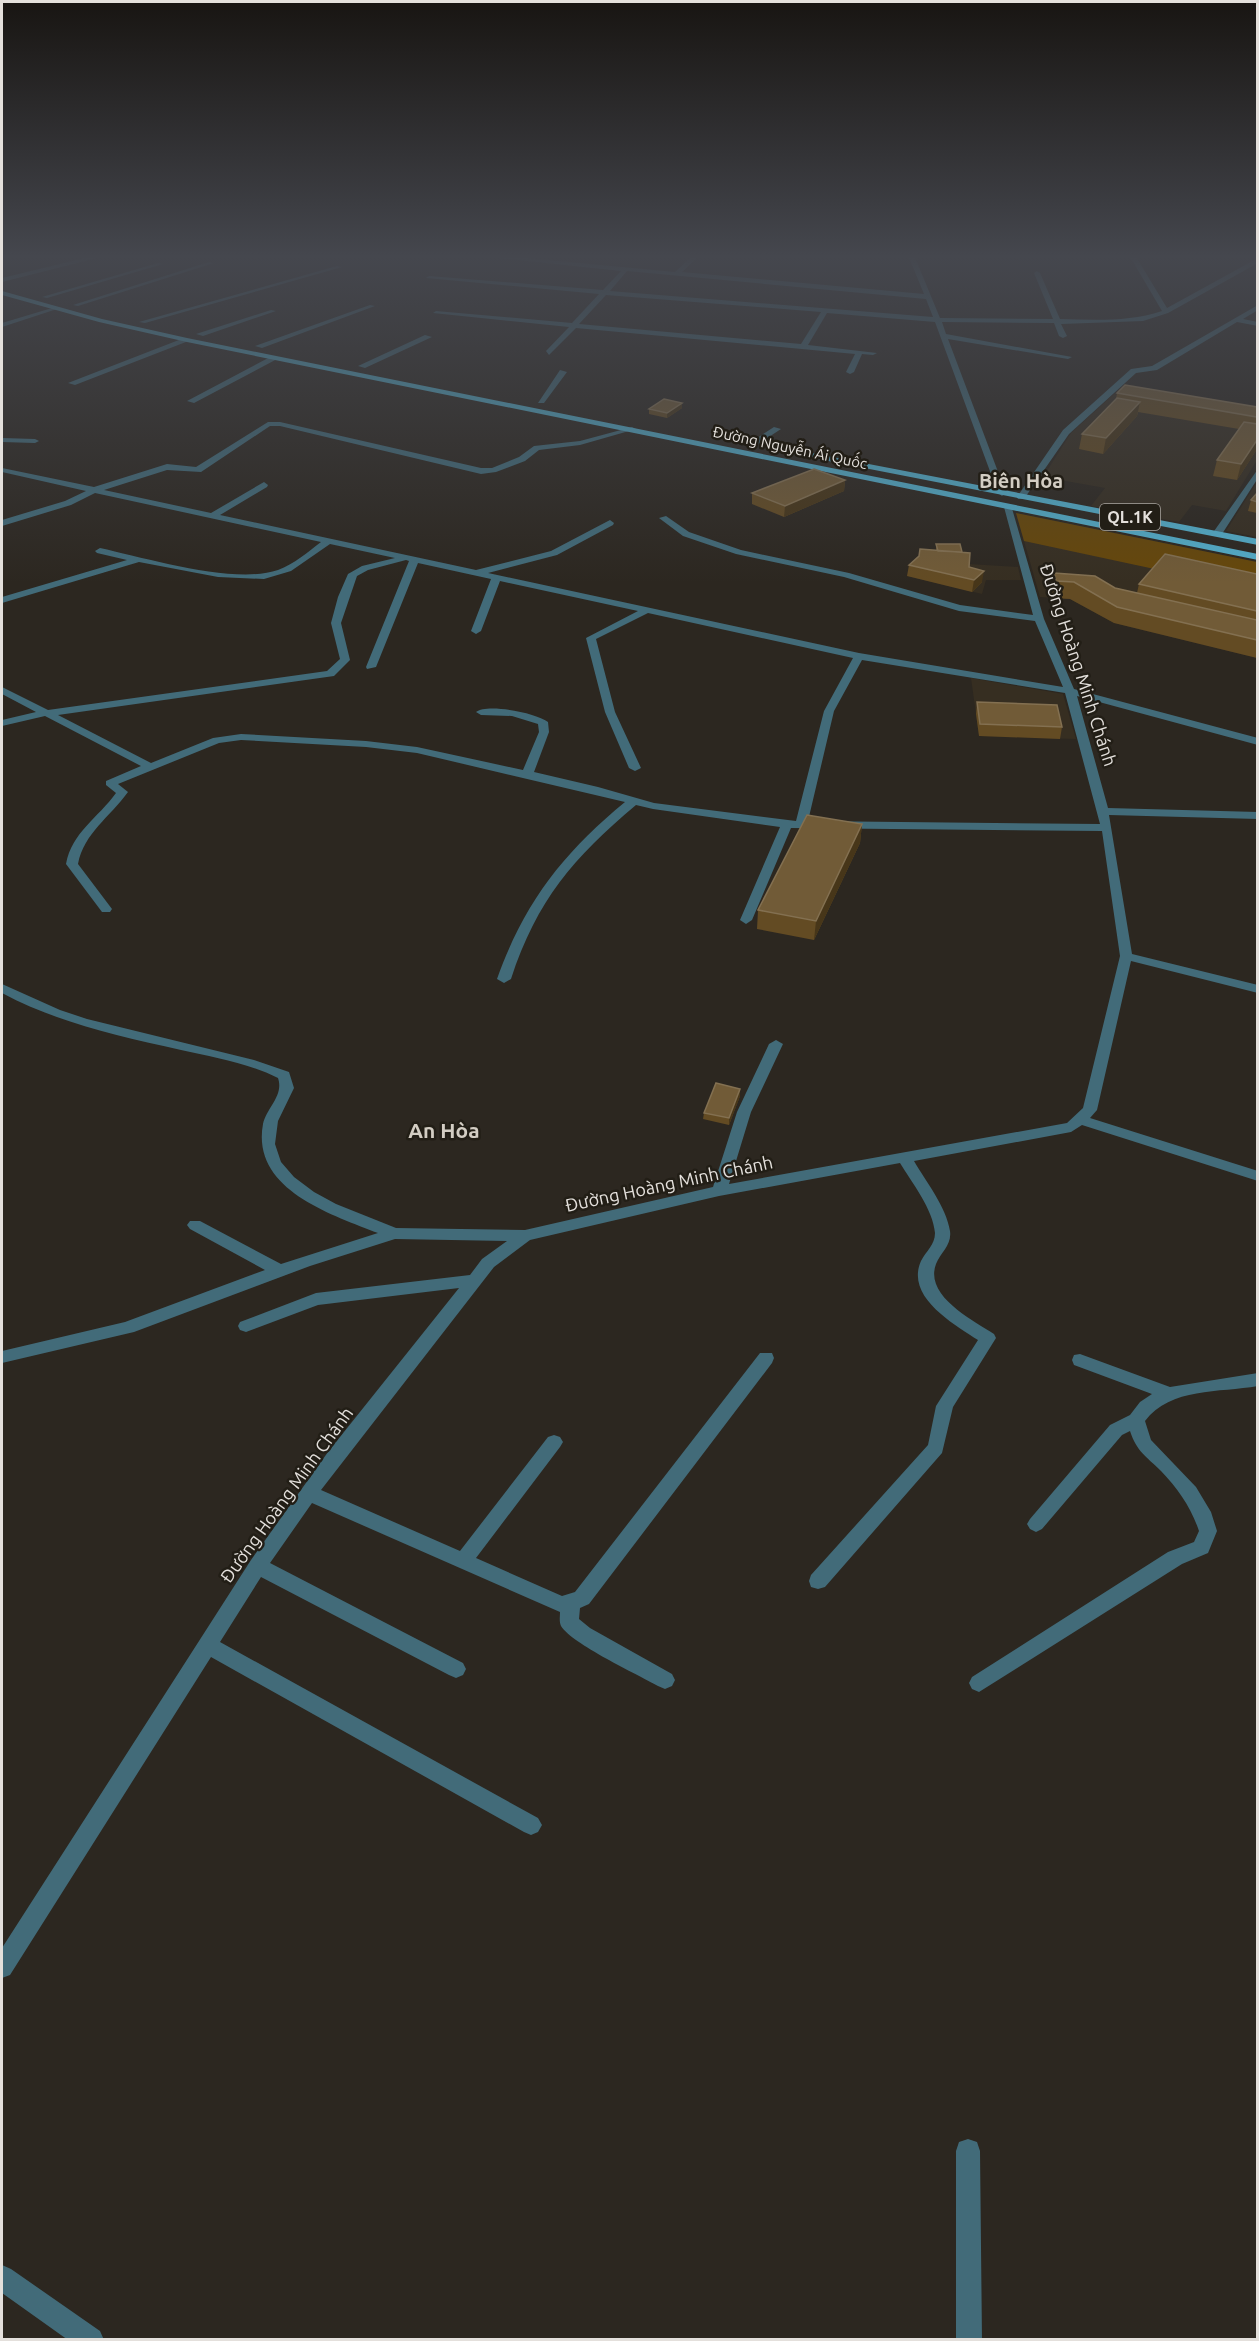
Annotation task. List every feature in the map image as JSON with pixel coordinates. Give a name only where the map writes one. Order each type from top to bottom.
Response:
[{"type":"main road","name":"Đường Nguyễn Ái Quốc","points":[[306,364],[1005,500]]},
{"type":"main road","points":[[353,364],[507,395]]},
{"type":"main road","points":[[530,399],[552,404]]},
{"type":"main road","points":[[631,419],[642,422]]},
{"type":"main road","name":"Đường Nguyễn Ái Quốc","points":[[741,441],[1257,557]]},
{"type":"main road","name":"QL.1K","points":[[1005,500],[1021,496],[1257,542]]},
{"type":"street","points":[[72,383],[122,364]]},
{"type":"street","points":[[191,400],[263,364]]},
{"type":"street","points":[[362,366],[366,364]]},
{"type":"street","points":[[850,372],[853,364]]},
{"type":"street","name":"Đường Hoàng Minh Chánh","points":[[2,1967],[258,1566],[309,1493],[488,1263],[525,1236],[719,1191],[1071,1127],[1082,1120],[1090,1110],[1126,956],[1104,811],[1070,691],[1039,619],[1005,500],[954,364]]},
{"type":"street","points":[[1021,496],[1066,432],[1134,370],[1154,368],[1160,364]]},
{"type":"street","points":[[541,402],[563,372]]},
{"type":"street","points":[[1110,392],[1121,394]]},
{"type":"street","points":[[2,523],[68,503],[94,490],[154,470],[167,467],[198,470],[268,424],[280,424],[469,469],[493,470],[522,459],[537,448],[580,443],[632,429]]},
{"type":"street","points":[[752,444],[777,429]]},
{"type":"street","points":[[2,440],[35,441]]},
{"type":"street","points":[[469,469],[476,475],[498,481]]},
{"type":"street","points":[[2,470],[210,517],[411,558],[859,656],[1070,691],[1257,742]]},
{"type":"street","points":[[1216,534],[1257,471]]},
{"type":"street","points":[[210,517],[264,485]]},
{"type":"street","points":[[663,518],[686,534],[739,552],[846,575],[959,608],[1039,619]]},
{"type":"street","points":[[476,573],[555,553],[610,523]]},
{"type":"street","points":[[100,551],[234,576],[264,576],[292,566],[327,542]]},
{"type":"street","points":[[2,600],[142,558]]},
{"type":"street","points":[[370,667],[411,558]]},
{"type":"street","points":[[2,723],[46,713],[330,674],[345,660],[336,624],[343,597],[353,574],[365,568],[411,558]]},
{"type":"street","points":[[476,631],[497,577]]},
{"type":"street","points":[[635,768],[610,712],[591,638],[647,610]]},
{"type":"street","points":[[801,825],[829,711],[859,656]]},
{"type":"street","points":[[2,690],[151,767]]},
{"type":"street","points":[[481,712],[513,713],[543,722],[544,732],[527,774]]},
{"type":"street","points":[[106,909],[72,864],[73,852],[87,827],[121,795],[122,792],[110,783],[217,740],[241,737],[366,744],[417,750],[527,774],[663,808],[787,824],[1107,828]]},
{"type":"street","points":[[504,979],[513,952],[546,888],[570,857],[596,831],[634,800]]},
{"type":"street","points":[[1104,811],[1257,816]]},
{"type":"street","points":[[746,920],[787,824]]},
{"type":"street","points":[[1126,956],[1257,989]]},
{"type":"street","points":[[2,988],[81,1024],[194,1048],[271,1068],[284,1075],[287,1092],[271,1122],[268,1142],[274,1162],[293,1186],[315,1201],[395,1233]]},
{"type":"street","points":[[719,1191],[744,1112],[776,1044]]},
{"type":"street","points":[[1082,1120],[1257,1176]]},
{"type":"street","points":[[818,1581],[936,1448],[945,1406],[988,1338],[944,1308],[929,1289],[927,1264],[943,1241],[942,1227],[904,1156]]},
{"type":"street","points":[[195,1225],[280,1271]]},
{"type":"street","points":[[2,1357],[128,1328],[280,1271],[395,1233],[525,1236]]},
{"type":"street","points":[[246,1326],[316,1299],[476,1280]]},
{"type":"street","points":[[309,1493],[561,1604],[571,1603],[582,1598],[766,1358]]},
{"type":"street","points":[[1080,1360],[1168,1393]]},
{"type":"street","points":[[1035,1524],[1116,1430],[1136,1420],[1143,1408],[1168,1393],[1257,1379]]},
{"type":"street","points":[[979,1683],[1175,1558],[1201,1547],[1208,1531],[1202,1512],[1190,1492],[1143,1444],[1136,1420]]},
{"type":"street","points":[[463,1561],[554,1442]]},
{"type":"street","points":[[258,1566],[456,1669]]},
{"type":"street","points":[[571,1603],[569,1622],[583,1634],[665,1680]]},
{"type":"street","points":[[207,1645],[531,1825]]},
{"type":"street","points":[[968,2151],[969,2340]]},
{"type":"street","points":[[2,2278],[91,2340]]},
{"type":"shaded area","points":[[1114,394],[1257,421],[1257,460],[1226,511],[1192,505],[1179,522],[1091,506],[1105,488],[1043,477],[1071,433]]},
{"type":"shaded area","points":[[1257,482],[1257,537],[1226,531]]},
{"type":"shaded area","points":[[1016,513],[1257,562],[1257,658],[1114,623],[1070,599],[1040,597]]},
{"type":"shaded area","points":[[1016,513],[1257,562],[1257,591],[1024,541]]},
{"type":"shaded area","points":[[919,561],[1018,567],[1021,580],[986,580],[982,594],[907,576]]},
{"type":"shaded area","points":[[971,678],[1063,694],[1076,739],[979,736]]},
{"type":"building","points":[[1125,385],[1257,407],[1257,417],[1117,393]]},
{"type":"building","points":[[1117,398],[1140,402],[1106,438],[1082,434]]},
{"type":"building","points":[[664,399],[682,403],[667,413],[649,409]]},
{"type":"building","points":[[1244,422],[1257,424],[1257,440],[1241,464],[1217,460]]},
{"type":"building","points":[[814,469],[845,480],[785,506],[752,493]]},
{"type":"building","points":[[1257,493],[1257,502],[1251,500]]},
{"type":"building","points":[[936,544],[960,544],[962,552],[938,551]]},
{"type":"building","points":[[920,549],[970,553],[969,567],[984,571],[974,580],[909,565],[919,556]]},
{"type":"building","points":[[1165,554],[1257,574],[1257,611],[1139,584]]},
{"type":"building","points":[[1054,573],[1095,576],[1115,588],[1257,620],[1257,640],[1117,607],[1074,582],[1056,581]]},
{"type":"building","points":[[977,702],[1057,705],[1062,727],[980,724]]},
{"type":"building","points":[[807,815],[862,824],[816,921],[758,910]]},
{"type":"building","points":[[716,1083],[740,1089],[729,1118],[704,1113]]},
{"type":"district","name":"Biên Hòa","points":[[1021,481]]},
{"type":"district","name":"An Hòa","points":[[444,1131]]}]
